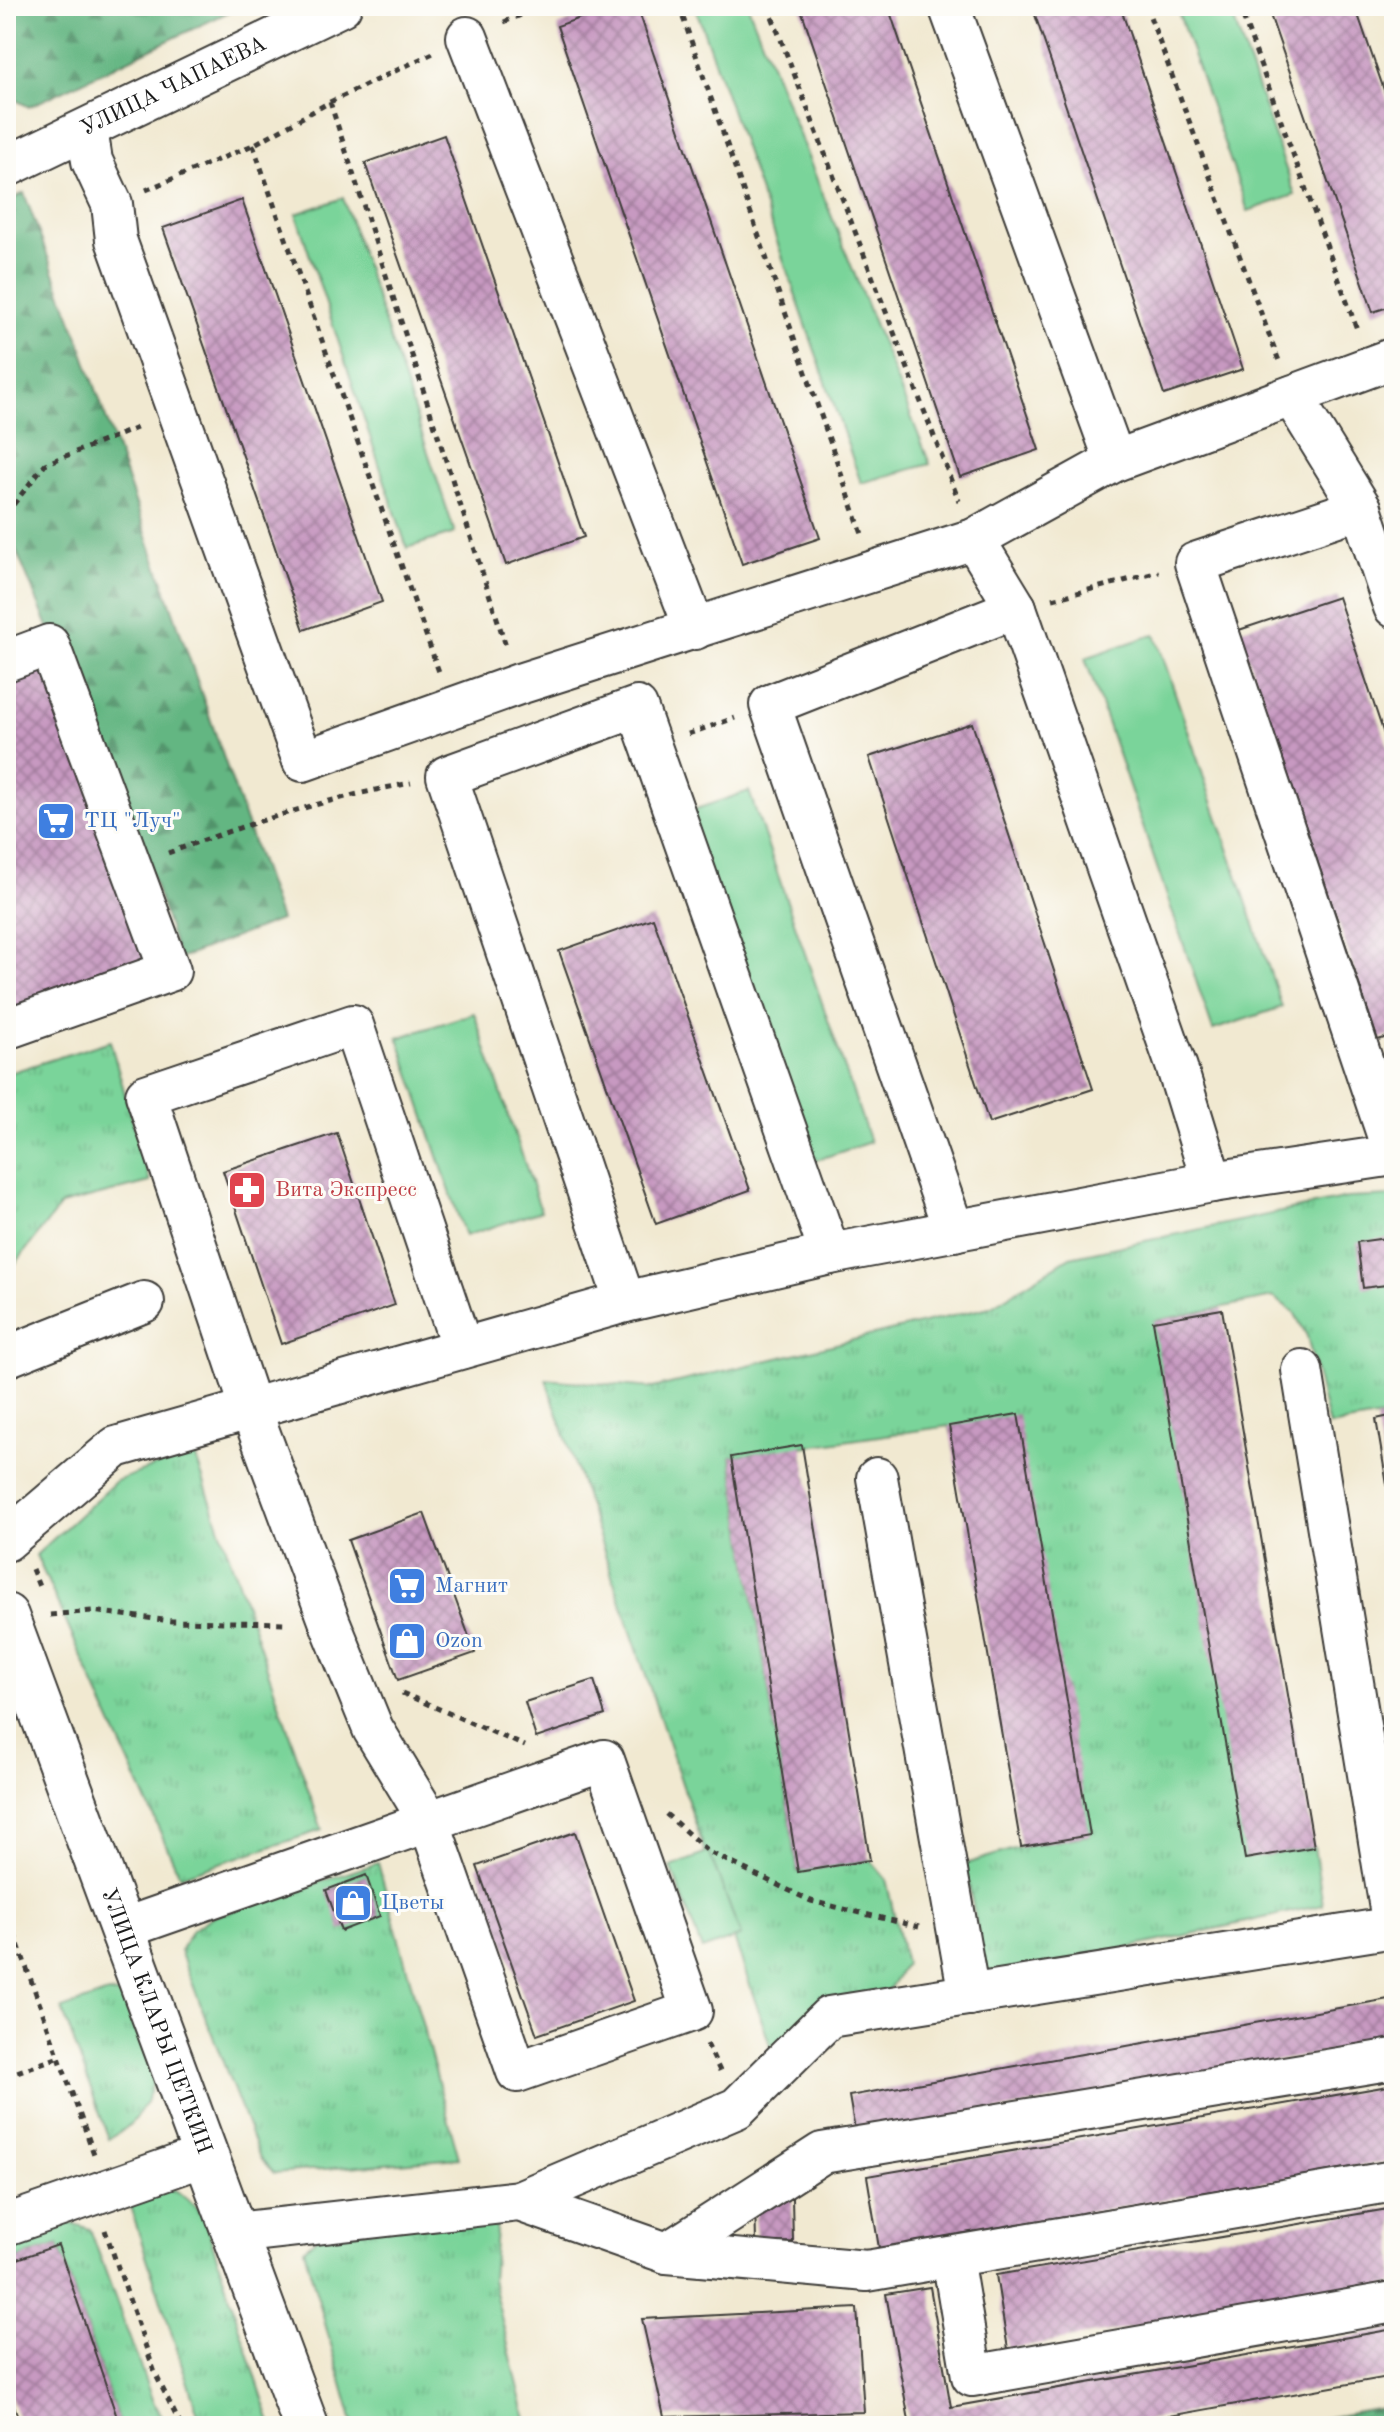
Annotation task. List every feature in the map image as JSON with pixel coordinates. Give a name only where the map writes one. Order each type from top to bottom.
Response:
[{"type":"main road","name":"УЛИЦА КЛАРЫ ЦЕТКИН","points":[[8,1620],[306,2426]]},
{"type":"street","name":"УЛИЦА ЧАПАЕВА","points":[[6,167],[341,6]]},
{"type":"street","points":[[949,6],[1115,461]]},
{"type":"street","points":[[467,37],[695,629]]},
{"type":"street","points":[[87,129],[92,161],[112,204],[116,240],[303,761],[519,684],[974,539],[1115,461],[1382,361]]},
{"type":"street","points":[[1292,396],[1361,508],[1394,607]]},
{"type":"street","points":[[6,1541],[116,1447],[625,1302],[830,1254],[1212,1182],[1394,1155],[1195,563],[1361,508]]},
{"type":"street","points":[[974,539],[1016,608],[1177,1068],[1212,1182]]},
{"type":"street","points":[[954,1231],[770,705],[1016,608]]},
{"type":"street","points":[[6,661],[49,645],[170,971],[6,1029]]},
{"type":"street","points":[[625,1302],[447,776],[637,707],[830,1254]]},
{"type":"street","points":[[122,1929],[429,1821],[604,1760],[692,2011],[517,2072],[429,1821],[373,1729],[330,1623],[251,1408],[146,1095],[353,1025],[462,1348]]},
{"type":"street","points":[[6,1357],[144,1302]]},
{"type":"street","points":[[234,2233],[519,2201],[737,2108],[829,2017],[1394,1927],[1302,1370]]},
{"type":"street","points":[[877,1478],[969,1995]]},
{"type":"street","points":[[667,2253],[822,2153],[1394,2059]]},
{"type":"street","points":[[6,2225],[207,2155]]},
{"type":"street","points":[[519,2201],[667,2253],[867,2271],[1394,2181]]},
{"type":"street","points":[[952,2257],[972,2376],[1394,2302]]},
{"type":"path","points":[[112,204],[253,145],[330,102],[467,37],[543,6]]},
{"type":"path","points":[[679,6],[874,570]]},
{"type":"path","points":[[768,6],[974,539]]},
{"type":"path","points":[[1146,6],[1292,396]]},
{"type":"path","points":[[1239,6],[1382,361]]},
{"type":"path","points":[[330,102],[519,684]]},
{"type":"path","points":[[253,145],[453,709]]},
{"type":"path","points":[[6,514],[45,464],[178,413]]},
{"type":"path","points":[[1016,608],[1195,563]]},
{"type":"path","points":[[651,747],[770,705]]},
{"type":"path","points":[[131,867],[228,830],[363,792],[447,776]]},
{"type":"path","points":[[8,1620],[92,1611],[172,1621],[330,1623]]},
{"type":"path","points":[[6,1911],[59,2057],[155,2373],[181,2426]]},
{"type":"path","points":[[692,2011],[737,2108]]},
{"type":"path","points":[[6,2076],[59,2057]]},
{"type":"green space","points":[[6,6],[241,6],[29,107],[6,95]]},
{"type":"green space","points":[[695,6],[748,6],[930,464],[861,483]]},
{"type":"green space","points":[[1176,6],[1229,6],[1295,195],[1248,211]]},
{"type":"green space","points":[[24,193],[79,340],[280,920],[179,959],[152,876],[6,526],[6,202]]},
{"type":"green space","points":[[343,198],[455,533],[407,548],[296,214]]},
{"type":"green space","points":[[1155,634],[1282,1007],[1213,1030],[1085,658]]},
{"type":"green space","points":[[749,791],[870,1142],[799,1166],[675,816]]},
{"type":"green space","points":[[474,1013],[541,1211],[465,1236],[398,1038]]},
{"type":"green space","points":[[110,1041],[150,1182],[61,1205],[16,1263],[6,1268],[6,1074]]},
{"type":"green space","points":[[1394,1196],[1394,1415],[1329,1426],[1307,1336],[1294,1312],[1273,1297],[1154,1321],[1246,1858],[1314,1847],[1323,1905],[987,1979],[965,1864],[1021,1847],[1090,1835],[949,1426],[731,1457],[798,1871],[870,1860],[886,1879],[905,1964],[888,1991],[773,2054],[546,1379],[653,1388],[990,1307],[1070,1257],[1347,1198]]},
{"type":"green space","points":[[194,1452],[322,1830],[180,1876],[36,1555],[116,1481]]},
{"type":"green space","points":[[709,1852],[741,1936],[702,1950],[671,1867]]},
{"type":"green space","points":[[378,1863],[459,2158],[274,2173],[260,2158],[180,1951],[192,1930],[212,1917]]},
{"type":"green space","points":[[108,1993],[124,1996],[154,2073],[150,2093],[140,2112],[126,2128],[109,2139],[62,2009]]},
{"type":"green space","points":[[156,2183],[177,2191],[202,2212],[272,2426],[202,2426],[126,2194]]},
{"type":"green space","points":[[497,2218],[492,2280],[528,2426],[354,2426],[304,2249],[324,2231]]},
{"type":"green space","points":[[69,2222],[90,2229],[153,2402],[167,2426],[120,2426],[58,2245],[6,2263],[6,2242]]},
{"type":"green space","points":[[1394,2406],[1394,2426],[1281,2426]]},
{"type":"building","points":[[614,6],[637,6],[820,538],[742,564],[557,26]]},
{"type":"building","points":[[800,6],[888,6],[1039,450],[960,477]]},
{"type":"building","points":[[1032,6],[1120,6],[1243,369],[1164,395]]},
{"type":"building","points":[[1267,6],[1355,6],[1394,119],[1394,305],[1373,312]]},
{"type":"building","points":[[444,135],[584,537],[506,565],[365,163]]},
{"type":"building","points":[[242,200],[382,602],[304,630],[163,228]]},
{"type":"building","points":[[1338,597],[1394,764],[1394,1035],[1378,1040],[1239,630]]},
{"type":"building","name":"ТЦ \"Луч\"","points":[[49,663],[157,963],[6,1012],[6,679]]},
{"type":"building","points":[[972,723],[1093,1089],[989,1123],[869,757]]},
{"type":"building","points":[[653,918],[750,1190],[656,1224],[559,951]]},
{"type":"building","points":[[1394,1058],[1394,1086],[1384,1062]]},
{"type":"building","points":[[337,1133],[395,1305],[281,1344],[223,1171]]},
{"type":"building","points":[[1394,1237],[1394,1284],[1363,1288],[1357,1242]]},
{"type":"building","points":[[1222,1309],[1314,1847],[1245,1859],[1153,1321]]},
{"type":"building","points":[[1018,1414],[1090,1835],[1021,1847],[949,1426]]},
{"type":"building","points":[[1394,1415],[1394,1515],[1392,1515],[1376,1419]]},
{"type":"building","points":[[802,1445],[870,1860],[798,1872],[731,1457]]},
{"type":"building","name":"Магнит","points":[[424,1513],[475,1653],[398,1680],[348,1540]]},
{"type":"building","points":[[594,1680],[605,1715],[536,1738],[525,1702]]},
{"type":"building","points":[[575,1832],[634,2001],[537,2035],[477,1866]]},
{"type":"building","name":"Цветы","points":[[366,1875],[380,1916],[341,1931],[326,1890]]},
{"type":"building","points":[[1394,1998],[1394,2040],[856,2136],[849,2096]]},
{"type":"building","points":[[1394,2085],[1394,2160],[879,2248],[867,2176]]},
{"type":"building","points":[[792,2198],[793,2242],[756,2243],[755,2199]]},
{"type":"building","points":[[1394,2208],[1394,2284],[1008,2349],[996,2275]]},
{"type":"building","points":[[58,2245],[120,2426],[21,2426],[6,2382],[6,2263]]},
{"type":"building","points":[[930,2287],[951,2407],[1394,2329],[1394,2376],[1113,2426],[910,2426],[886,2294]]},
{"type":"building","points":[[857,2308],[864,2412],[664,2417],[642,2319]]},
{"type":"place","name":"ТЦ \"Луч\"","points":[[56,821]]},
{"type":"place","name":"Вита Экспресс","points":[[247,1190]]},
{"type":"place","name":"Магнит","points":[[407,1586]]},
{"type":"place","name":"Ozon","points":[[407,1641]]},
{"type":"place","name":"Цветы","points":[[353,1903]]}]
